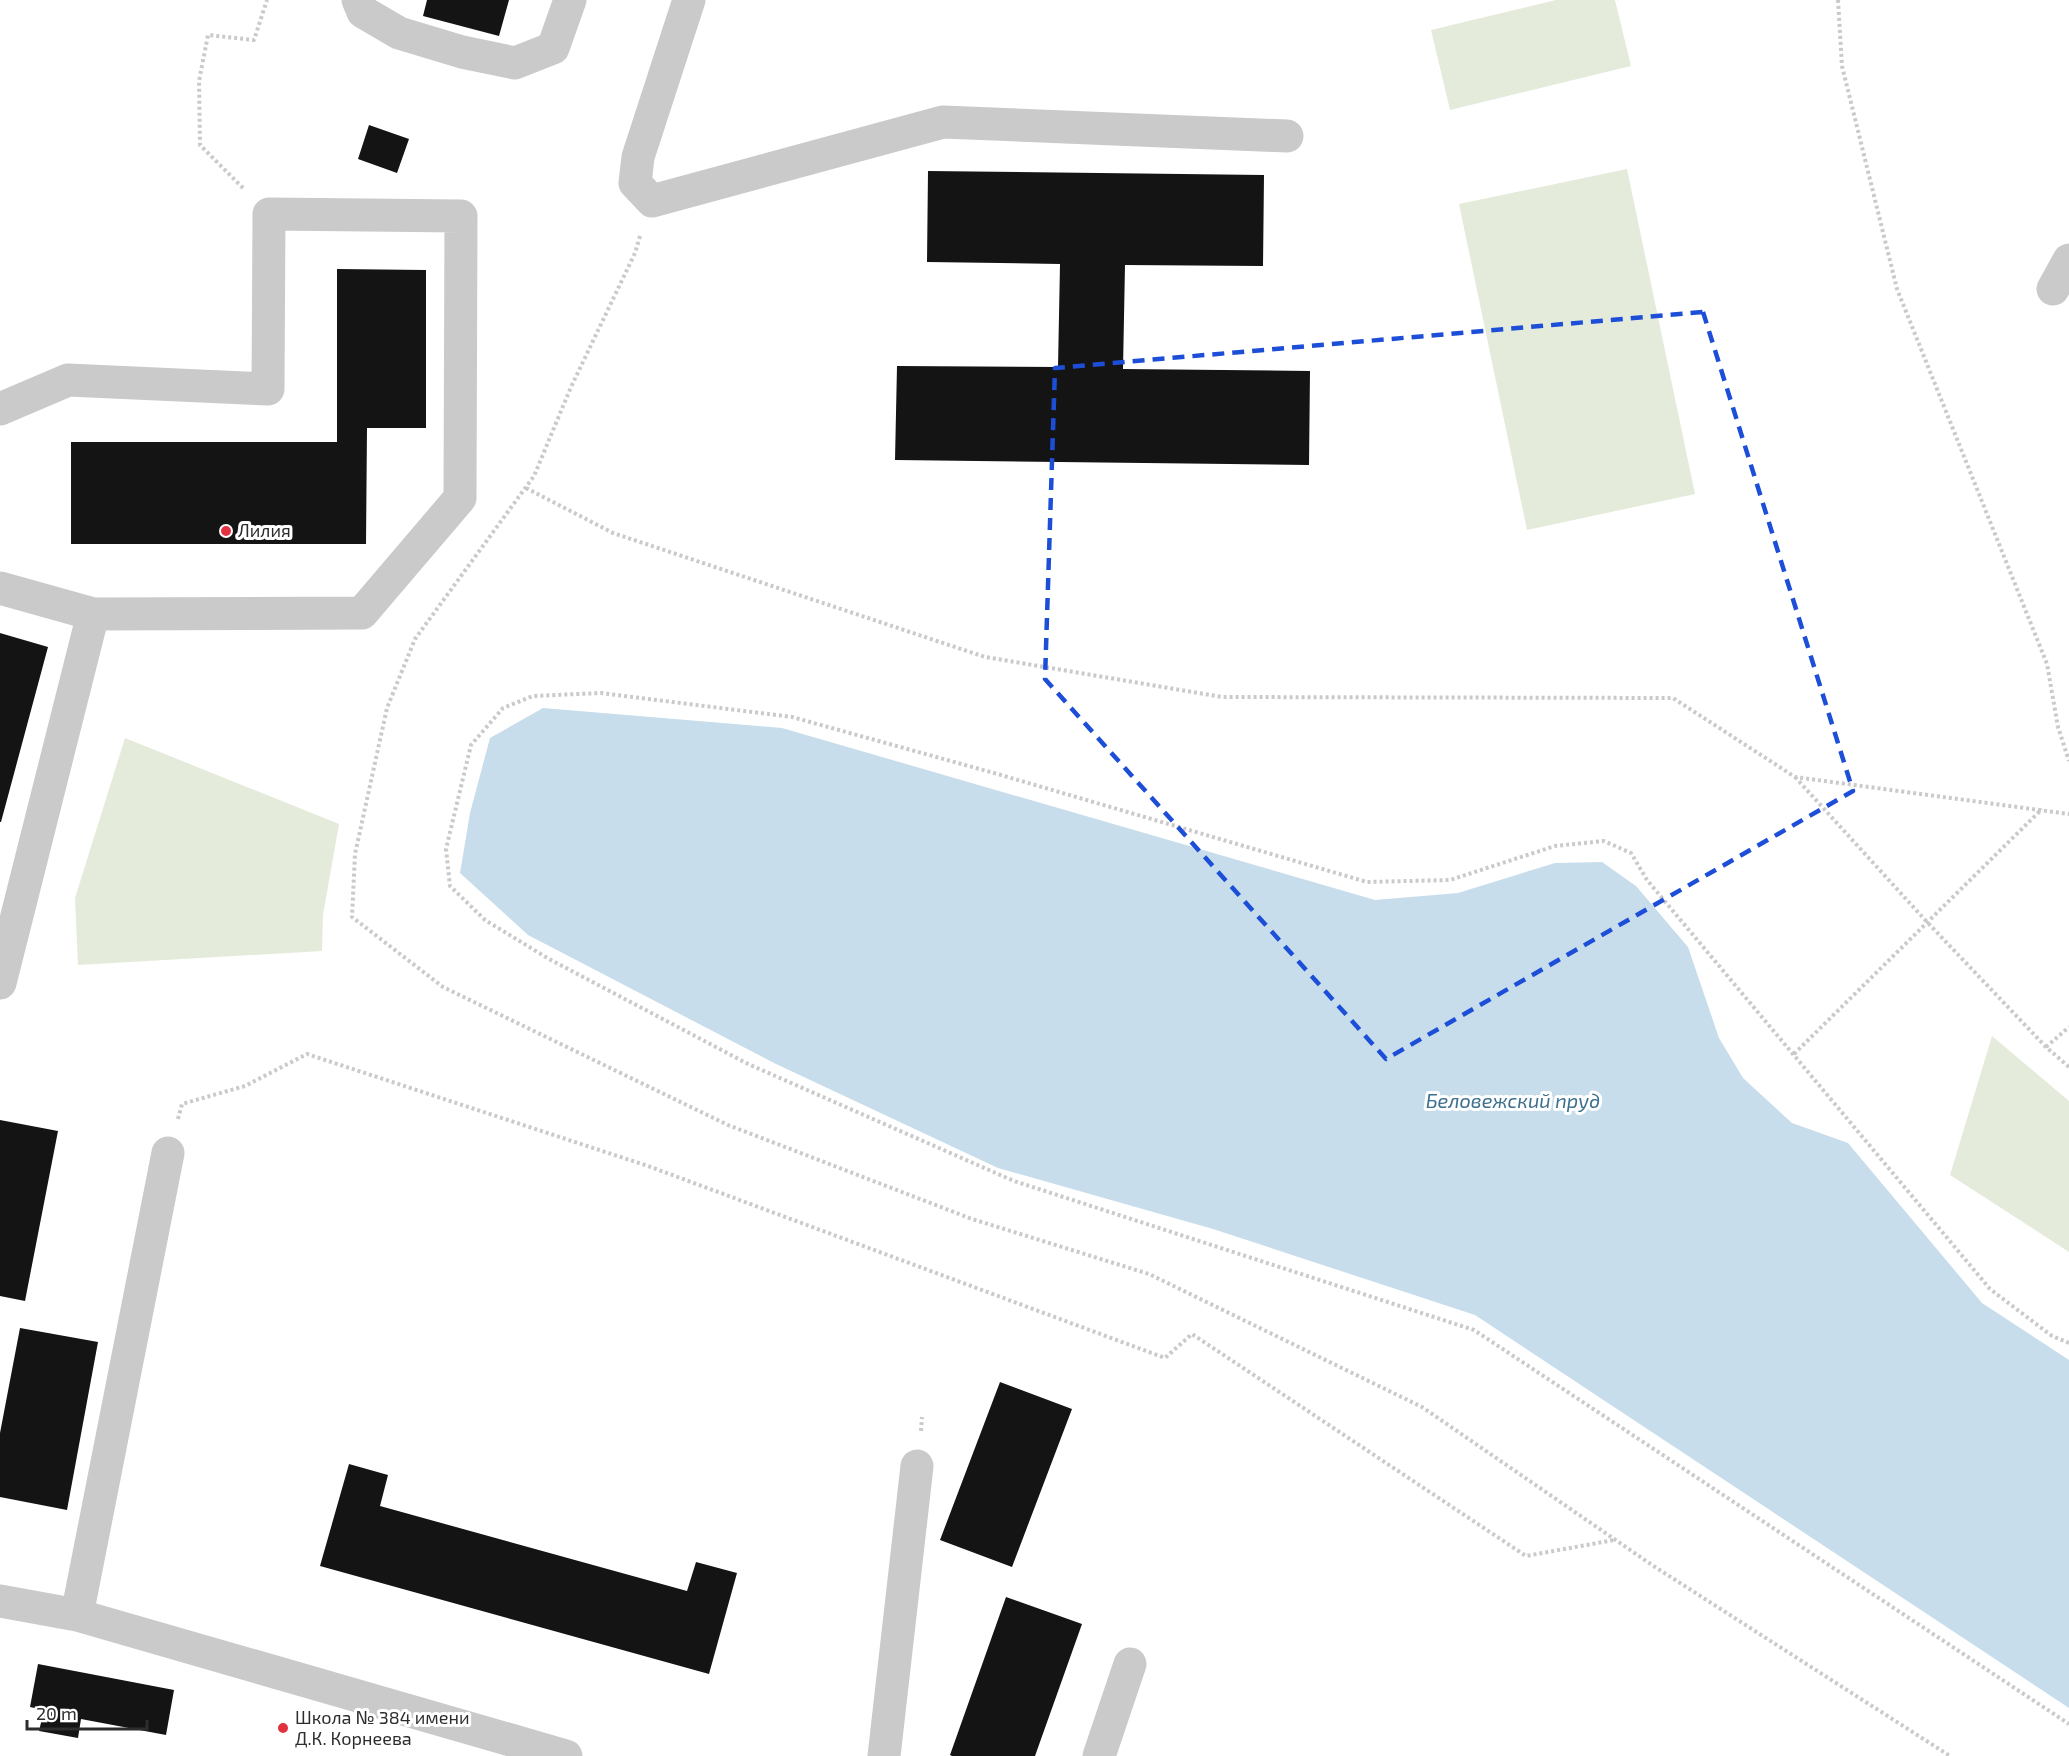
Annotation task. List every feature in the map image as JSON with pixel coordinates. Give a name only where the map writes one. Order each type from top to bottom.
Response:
[{"type":"lane","points":[[358,0],[363,12],[399,33],[462,52],[515,63],[553,48],[570,0]]},
{"type":"lane","points":[[689,0],[638,157],[635,183],[652,201],[943,122],[1287,136]]},
{"type":"lane","points":[[0,409],[68,380],[268,389],[269,214],[461,216],[460,498],[362,613],[93,614],[0,588]]},
{"type":"lane","points":[[2053,289],[2069,260]]},
{"type":"lane","points":[[0,983],[93,614]]},
{"type":"lane","points":[[77,1615],[168,1154]]},
{"type":"lane","points":[[884,1756],[917,1466]]},
{"type":"lane","points":[[0,1601],[77,1615],[566,1756]]},
{"type":"lane","points":[[1099,1756],[1130,1664]]},
{"type":"path","points":[[267,0],[254,40],[208,35],[199,81],[199,113],[200,145],[269,214]]},
{"type":"path","points":[[1838,0],[1842,66],[1898,289],[2047,664],[2058,727],[2069,761]]},
{"type":"path","points":[[635,253],[571,387],[534,476],[416,639],[387,708],[355,854],[352,917],[443,987],[728,1125],[972,1219],[1149,1274],[1422,1407],[1615,1540],[1950,1756]]},
{"type":"path","points":[[526,488],[613,533],[985,657],[1222,697],[1673,698],[1795,777],[1927,922],[2046,1047],[2069,1067]]},
{"type":"path","points":[[2069,1343],[2052,1336],[1990,1289],[1647,880],[1631,853],[1604,842],[1555,846],[1450,880],[1367,882],[994,772],[792,717],[601,693],[533,696],[503,708],[471,745],[446,849],[450,886],[485,921],[549,959],[748,1064],[1014,1181],[1474,1330],[2069,1724]]},
{"type":"path","points":[[1795,777],[2043,808],[2069,814]]},
{"type":"path","points":[[1794,1054],[2043,808]]},
{"type":"path","points":[[2046,1047],[2069,1028]]},
{"type":"path","points":[[168,1154],[182,1104],[245,1086],[307,1054],[648,1166],[1165,1358],[1192,1334],[1526,1556],[1615,1540]]},
{"type":"highlighted area","points":[[1703,312],[1853,791],[1386,1059],[1045,679],[1055,368]]},
{"type":"green space","points":[[1556,0],[1615,0],[1631,66],[1450,110],[1431,30]]},
{"type":"green space","points":[[1627,169],[1695,494],[1527,530],[1459,204]]},
{"type":"green space","points":[[125,738],[339,824],[323,915],[322,951],[78,965],[75,898]]},
{"type":"green space","points":[[1992,1036],[2069,1101],[2069,1252],[1950,1175]]},
{"type":"water","name":"Беловежский пруд","points":[[543,708],[782,728],[1375,900],[1458,893],[1555,863],[1602,862],[1636,886],[1688,947],[1719,1038],[1743,1078],[1792,1123],[1848,1143],[1982,1303],[2069,1360],[2069,1708],[1475,1315],[1213,1229],[998,1168],[776,1064],[528,935],[460,873],[470,813],[490,738]]},
{"type":"building","points":[[427,0],[509,0],[499,36],[423,16]]},
{"type":"building","points":[[369,125],[409,139],[397,173],[358,159]]},
{"type":"building","points":[[928,171],[1264,175],[1263,266],[1125,265],[1123,369],[1310,371],[1309,465],[895,460],[897,366],[1058,367],[1060,264],[927,262]]},
{"type":"building","points":[[337,269],[426,270],[426,428],[367,428],[366,544],[71,544],[71,442],[337,442]]},
{"type":"building","points":[[0,633],[48,647],[1,822],[0,822]]},
{"type":"building","points":[[0,1120],[58,1131],[25,1301],[0,1296]]},
{"type":"building","points":[[20,1328],[98,1342],[67,1510],[0,1497],[0,1433]]},
{"type":"building","points":[[1000,1382],[1072,1409],[1012,1567],[940,1540]]},
{"type":"building","points":[[349,1464],[388,1475],[380,1506],[687,1591],[696,1562],[737,1573],[709,1674],[320,1566]]},
{"type":"building","points":[[1006,1597],[1082,1624],[1035,1756],[952,1756],[950,1755]]},
{"type":"building","points":[[38,1664],[174,1690],[166,1735],[81,1719],[78,1738],[39,1731],[44,1710],[30,1707]]},
{"type":"place","name":"Лилия","points":[[226,531]]},
{"type":"place","name":"Школа № 384 имени Д.К. Корнеева","points":[[283,1728]]}]
